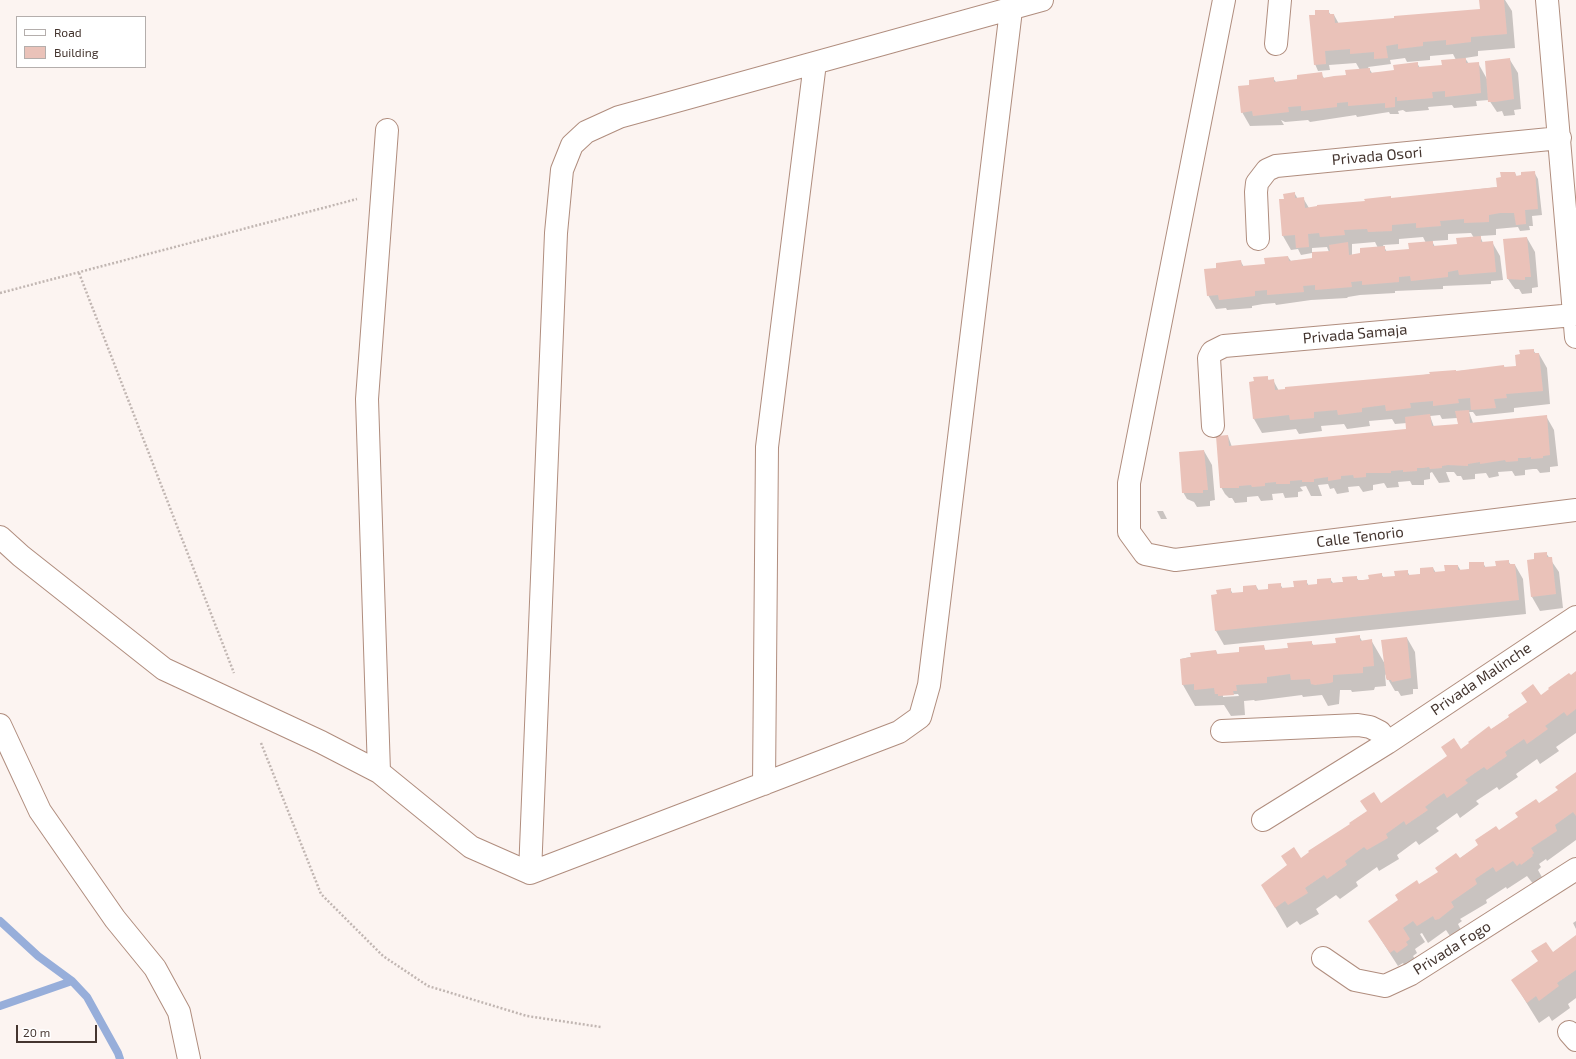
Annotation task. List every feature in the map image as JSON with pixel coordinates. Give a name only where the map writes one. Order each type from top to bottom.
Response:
[{"type":"street","points":[[530,873],[556,233],[562,170],[572,146],[586,132],[619,117],[1011,10],[1042,0]]},
{"type":"street","name":"Calle Tenorio","points":[[1224,0],[1129,483],[1129,532],[1145,554],[1176,560],[1576,510]]},
{"type":"street","points":[[1276,44],[1280,0]]},
{"type":"street","points":[[1547,0],[1576,338]]},
{"type":"street","points":[[0,537],[21,556],[164,669],[321,742],[379,772],[471,846],[530,873],[899,732],[920,717],[929,685],[1011,10]]},
{"type":"street","points":[[764,784],[767,447],[815,63]]},
{"type":"street","points":[[379,772],[367,399],[387,130]]},
{"type":"street","name":"Privada Osori","points":[[1258,239],[1257,183],[1268,170],[1276,166],[1560,138]]},
{"type":"street","name":"Privada Samaja","points":[[1213,426],[1209,358],[1212,352],[1224,346],[1574,315]]},
{"type":"street","name":"Privada Malinche","points":[[1263,820],[1387,743],[1576,617]]},
{"type":"street","points":[[0,725],[40,811],[114,919],[155,968],[179,1012],[189,1059]]},
{"type":"street","points":[[1222,731],[1358,725],[1380,732],[1387,743]]},
{"type":"street","name":"Privada Fogo","points":[[1323,958],[1355,980],[1385,986],[1411,974],[1576,869]]},
{"type":"path","points":[[0,293],[383,193]]},
{"type":"building","points":[[1479,0],[1504,0],[1507,34],[1471,37],[1471,42],[1446,45],[1446,40],[1423,42],[1423,46],[1398,49],[1398,44],[1386,46],[1388,58],[1374,59],[1374,52],[1350,54],[1350,49],[1325,51],[1326,64],[1314,65],[1309,15],[1315,15],[1315,10],[1329,10],[1329,14],[1334,14],[1335,23],[1394,18],[1394,16],[1480,9]]},
{"type":"building","points":[[1466,58],[1466,63],[1479,62],[1481,93],[1445,97],[1445,91],[1432,92],[1433,98],[1397,101],[1397,97],[1395,97],[1395,107],[1385,108],[1385,103],[1348,106],[1348,102],[1337,103],[1337,107],[1301,111],[1301,106],[1288,107],[1289,112],[1253,116],[1252,111],[1241,113],[1238,86],[1249,85],[1249,80],[1274,77],[1274,82],[1297,79],[1297,75],[1322,72],[1323,78],[1346,75],[1345,70],[1370,68],[1370,73],[1394,70],[1393,65],[1418,62],[1418,67],[1442,65],[1441,60]]},
{"type":"building","points":[[1510,58],[1514,99],[1488,102],[1485,61]]},
{"type":"building","points":[[1535,171],[1538,209],[1525,210],[1526,224],[1516,225],[1514,213],[1500,213],[1489,215],[1489,222],[1464,223],[1464,219],[1440,221],[1441,226],[1416,228],[1416,223],[1392,225],[1392,231],[1368,232],[1367,229],[1344,230],[1345,235],[1320,237],[1319,233],[1308,234],[1309,247],[1296,248],[1295,235],[1282,236],[1279,199],[1284,199],[1283,194],[1295,192],[1295,198],[1304,197],[1305,208],[1317,205],[1365,201],[1364,199],[1391,196],[1391,198],[1497,187],[1496,178],[1501,177],[1500,172],[1515,172],[1516,176],[1521,175],[1521,172]]},
{"type":"building","points":[[1481,236],[1481,242],[1493,241],[1496,272],[1459,275],[1458,270],[1448,272],[1448,277],[1411,281],[1410,276],[1399,277],[1399,282],[1362,285],[1362,281],[1351,282],[1352,287],[1315,290],[1315,285],[1303,286],[1304,292],[1267,295],[1267,290],[1255,291],[1255,296],[1219,300],[1218,295],[1207,296],[1204,269],[1216,268],[1216,263],[1241,260],[1242,266],[1265,264],[1264,258],[1288,256],[1289,261],[1312,258],[1312,252],[1330,251],[1329,245],[1348,242],[1349,255],[1360,253],[1360,248],[1385,246],[1385,251],[1409,249],[1408,243],[1433,241],[1433,246],[1457,244],[1456,238]]},
{"type":"building","points":[[1527,237],[1531,277],[1525,277],[1525,280],[1507,279],[1503,239]]},
{"type":"building","points":[[1534,349],[1534,353],[1539,353],[1543,391],[1506,394],[1507,398],[1494,399],[1496,408],[1471,410],[1470,398],[1458,399],[1459,403],[1433,406],[1433,401],[1410,403],[1411,408],[1386,411],[1385,405],[1362,408],[1362,412],[1338,415],[1337,410],[1314,412],[1314,418],[1290,420],[1289,415],[1253,419],[1249,382],[1254,381],[1253,377],[1268,376],[1268,380],[1274,379],[1275,390],[1285,389],[1285,387],[1430,374],[1429,372],[1456,371],[1504,365],[1504,367],[1516,366],[1515,355],[1520,354],[1519,350]]},
{"type":"building","points":[[1469,410],[1470,423],[1547,415],[1550,455],[1543,456],[1543,458],[1518,458],[1518,461],[1506,462],[1505,460],[1480,464],[1480,462],[1468,464],[1468,466],[1448,465],[1442,466],[1442,468],[1417,468],[1417,471],[1403,472],[1403,470],[1391,471],[1391,473],[1366,473],[1366,477],[1354,478],[1353,475],[1341,476],[1341,479],[1328,481],[1328,477],[1314,479],[1314,482],[1302,482],[1302,480],[1290,481],[1290,484],[1276,484],[1276,482],[1265,483],[1265,486],[1252,487],[1251,485],[1239,486],[1239,488],[1220,488],[1216,436],[1228,435],[1229,446],[1406,429],[1405,417],[1430,414],[1432,426],[1458,424],[1455,411]]},
{"type":"building","points":[[1204,450],[1208,490],[1203,490],[1203,493],[1182,493],[1179,452]]},
{"type":"building","points":[[1547,552],[1547,557],[1552,557],[1556,594],[1531,597],[1527,560],[1534,559],[1534,553]]},
{"type":"building","points":[[1509,560],[1509,564],[1515,564],[1519,600],[1215,631],[1211,595],[1217,594],[1216,590],[1231,588],[1231,593],[1243,592],[1243,586],[1256,585],[1257,590],[1268,589],[1268,584],[1281,583],[1281,588],[1294,587],[1293,581],[1307,580],[1307,585],[1317,584],[1317,579],[1331,578],[1331,583],[1343,582],[1342,577],[1357,576],[1357,580],[1363,580],[1369,579],[1368,575],[1382,573],[1382,577],[1395,576],[1394,571],[1408,570],[1408,575],[1420,574],[1420,568],[1433,567],[1434,572],[1445,571],[1444,565],[1458,565],[1458,570],[1469,569],[1469,562],[1484,562],[1484,567],[1496,566],[1495,561]]},
{"type":"building","points":[[1360,635],[1360,641],[1372,639],[1374,666],[1363,667],[1363,673],[1333,675],[1333,682],[1330,683],[1315,685],[1311,684],[1310,679],[1291,680],[1290,674],[1267,677],[1267,683],[1236,685],[1237,691],[1233,691],[1234,695],[1218,696],[1218,694],[1215,694],[1214,688],[1194,690],[1194,684],[1182,685],[1180,659],[1191,657],[1190,653],[1216,650],[1217,654],[1239,652],[1239,647],[1264,645],[1265,650],[1288,648],[1287,643],[1312,641],[1312,645],[1336,643],[1335,638]]},
{"type":"building","points":[[1407,637],[1411,678],[1392,682],[1386,678],[1381,640]]},
{"type":"building","points":[[1576,671],[1576,709],[1567,716],[1564,712],[1545,726],[1548,729],[1527,744],[1524,739],[1505,752],[1507,756],[1487,770],[1484,767],[1465,780],[1468,783],[1447,798],[1444,793],[1425,807],[1428,810],[1406,825],[1404,821],[1386,834],[1388,838],[1367,850],[1364,847],[1345,861],[1347,865],[1327,879],[1324,875],[1305,888],[1308,893],[1288,905],[1285,901],[1275,908],[1261,885],[1287,865],[1281,856],[1294,847],[1301,858],[1309,852],[1308,851],[1350,824],[1349,823],[1367,811],[1360,801],[1374,792],[1381,803],[1447,756],[1441,747],[1454,738],[1461,749],[1489,726],[1491,729],[1509,717],[1508,715],[1527,702],[1521,693],[1533,684],[1541,695],[1569,673],[1571,675]]},
{"type":"building","points":[[1576,772],[1576,816],[1573,812],[1555,825],[1557,831],[1531,848],[1534,853],[1532,855],[1533,856],[1521,865],[1520,863],[1517,866],[1513,861],[1496,872],[1493,867],[1475,879],[1477,884],[1451,902],[1454,907],[1439,919],[1435,920],[1433,916],[1417,926],[1413,921],[1403,928],[1410,939],[1406,942],[1408,945],[1397,953],[1394,950],[1390,953],[1368,921],[1398,900],[1395,895],[1417,880],[1419,884],[1438,872],[1435,868],[1456,853],[1460,858],[1478,845],[1475,840],[1496,826],[1499,830],[1518,817],[1515,813],[1536,799],[1539,803],[1558,790],[1555,787]]},
{"type":"building","points":[[1576,935],[1576,970],[1557,983],[1559,986],[1539,1001],[1536,996],[1527,1003],[1511,980],[1538,961],[1531,951],[1546,942],[1553,952]]},
{"type":"waterway","points":[[0,921],[38,956],[72,981],[87,997],[120,1059]]},
{"type":"waterway","points":[[0,1006],[72,981]]}]
